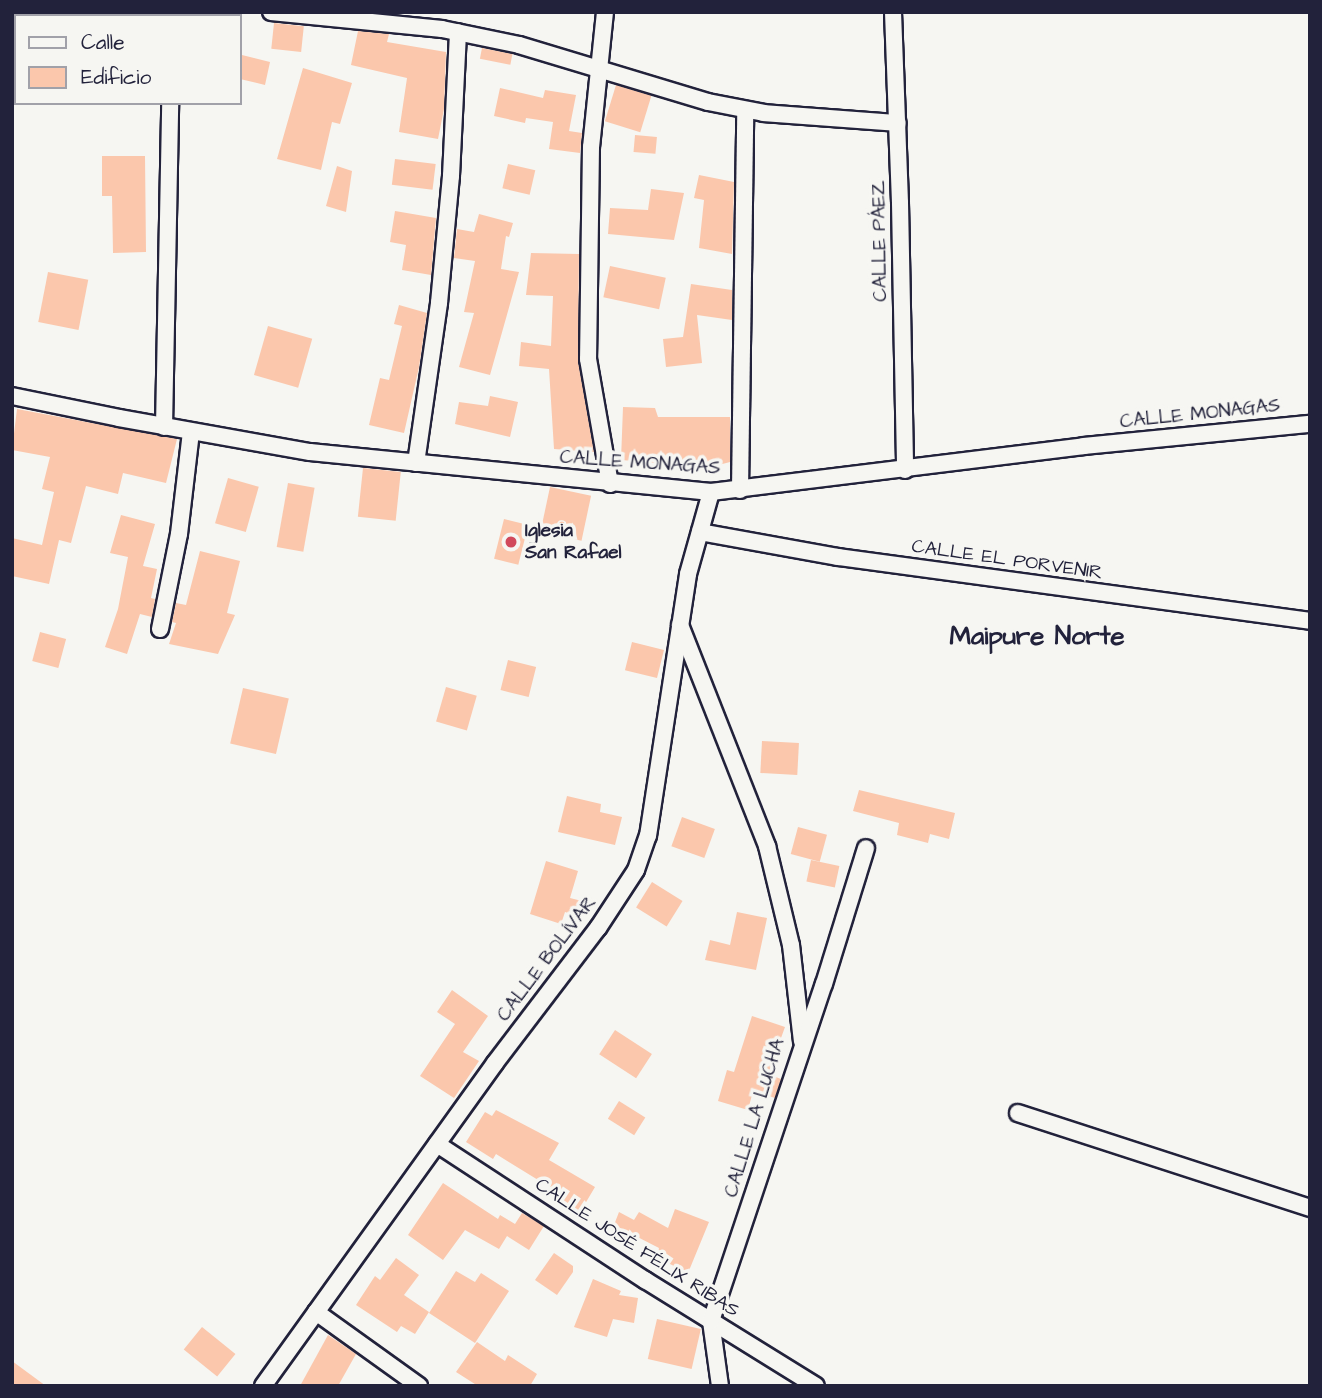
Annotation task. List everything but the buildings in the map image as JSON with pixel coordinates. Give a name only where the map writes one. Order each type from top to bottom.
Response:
[{"type":"street","points":[[271,12],[395,22],[458,32],[519,46],[745,110],[898,123]]},
{"type":"street","points":[[605,12],[597,70],[588,217],[588,359],[610,484]]},
{"type":"street","name":"CALLE PÁEZ","points":[[893,12],[905,470]]},
{"type":"street","points":[[416,463],[442,280],[458,32]]},
{"type":"street","points":[[164,426],[170,105]]},
{"type":"street","points":[[740,490],[745,110]]},
{"type":"street","name":"CALLE MONAGAS","points":[[12,396],[191,432],[310,452],[711,492],[1084,446],[1310,424]]},
{"type":"street","points":[[160,629],[179,534],[191,432]]},
{"type":"street","name":"CALLE BOLÍVAR","points":[[263,1386],[437,1144],[598,928],[636,870],[648,835],[688,574],[711,492]]},
{"type":"street","name":"CALLE EL PORVENIR","points":[[700,532],[851,559],[1310,621]]},
{"type":"street","name":"CALLE LA LUCHA","points":[[679,624],[767,846],[791,945],[803,1043],[711,1321],[720,1386]]},
{"type":"street","points":[[803,1043],[866,848]]},
{"type":"street","points":[[1018,1113],[1310,1208]]},
{"type":"street","name":"CALLE JOSÉ FÉLIX RIBAS","points":[[437,1144],[816,1386]]},
{"type":"street","points":[[316,1312],[419,1386]]},
{"type":"place","name":"Iglesia San Rafael","points":[[511,542]]},
{"type":"district","name":"Maipure Norte","points":[[1037,637]]}]
